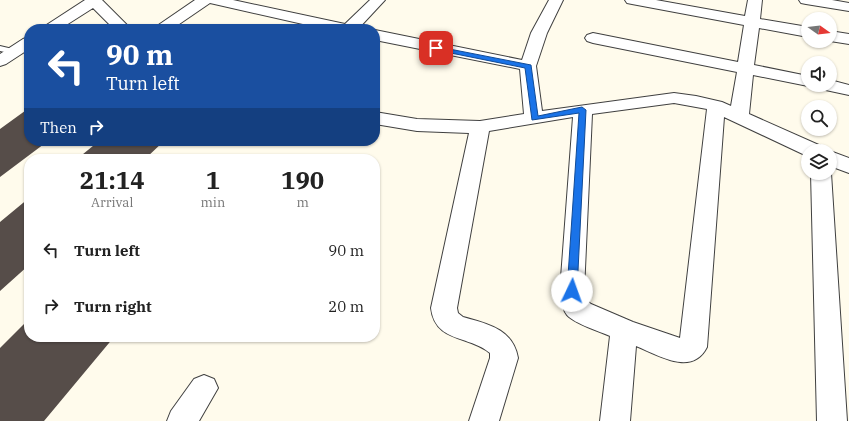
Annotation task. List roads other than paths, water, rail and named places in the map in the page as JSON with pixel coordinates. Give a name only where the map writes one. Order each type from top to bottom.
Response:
[{"type":"street","points":[[58,24],[94,0],[118,24]]},
{"type":"street","points":[[169,24],[205,0]]},
{"type":"street","points":[[214,0],[322,24]]},
{"type":"street","points":[[270,13],[286,0]]},
{"type":"street","points":[[354,24],[378,0]]},
{"type":"street","points":[[534,119],[528,66],[539,33],[556,0]]},
{"type":"street","points":[[632,0],[801,31]]},
{"type":"street","points":[[739,116],[754,0]]},
{"type":"street","points":[[806,0],[849,7]]},
{"type":"street","points":[[380,36],[528,66]]},
{"type":"street","points":[[837,37],[849,39]]},
{"type":"street","points":[[593,38],[801,80]]},
{"type":"street","points":[[0,61],[7,50],[24,44]]},
{"type":"street","points":[[837,87],[849,90]]},
{"type":"street","points":[[380,119],[417,125],[480,127],[582,110],[674,98],[716,106],[801,145]]},
{"type":"street","points":[[582,110],[572,291],[576,307],[582,312],[624,330],[676,350],[687,351],[693,347],[716,106]]},
{"type":"street","points":[[480,127],[444,308],[445,316],[449,323],[493,339],[500,344],[504,351],[504,358],[484,421]]},
{"type":"street","points":[[837,161],[849,166]]},
{"type":"street","points":[[821,180],[832,421]]},
{"type":"street","points":[[615,421],[624,330]]},
{"type":"street","points":[[182,421],[204,388]]}]
